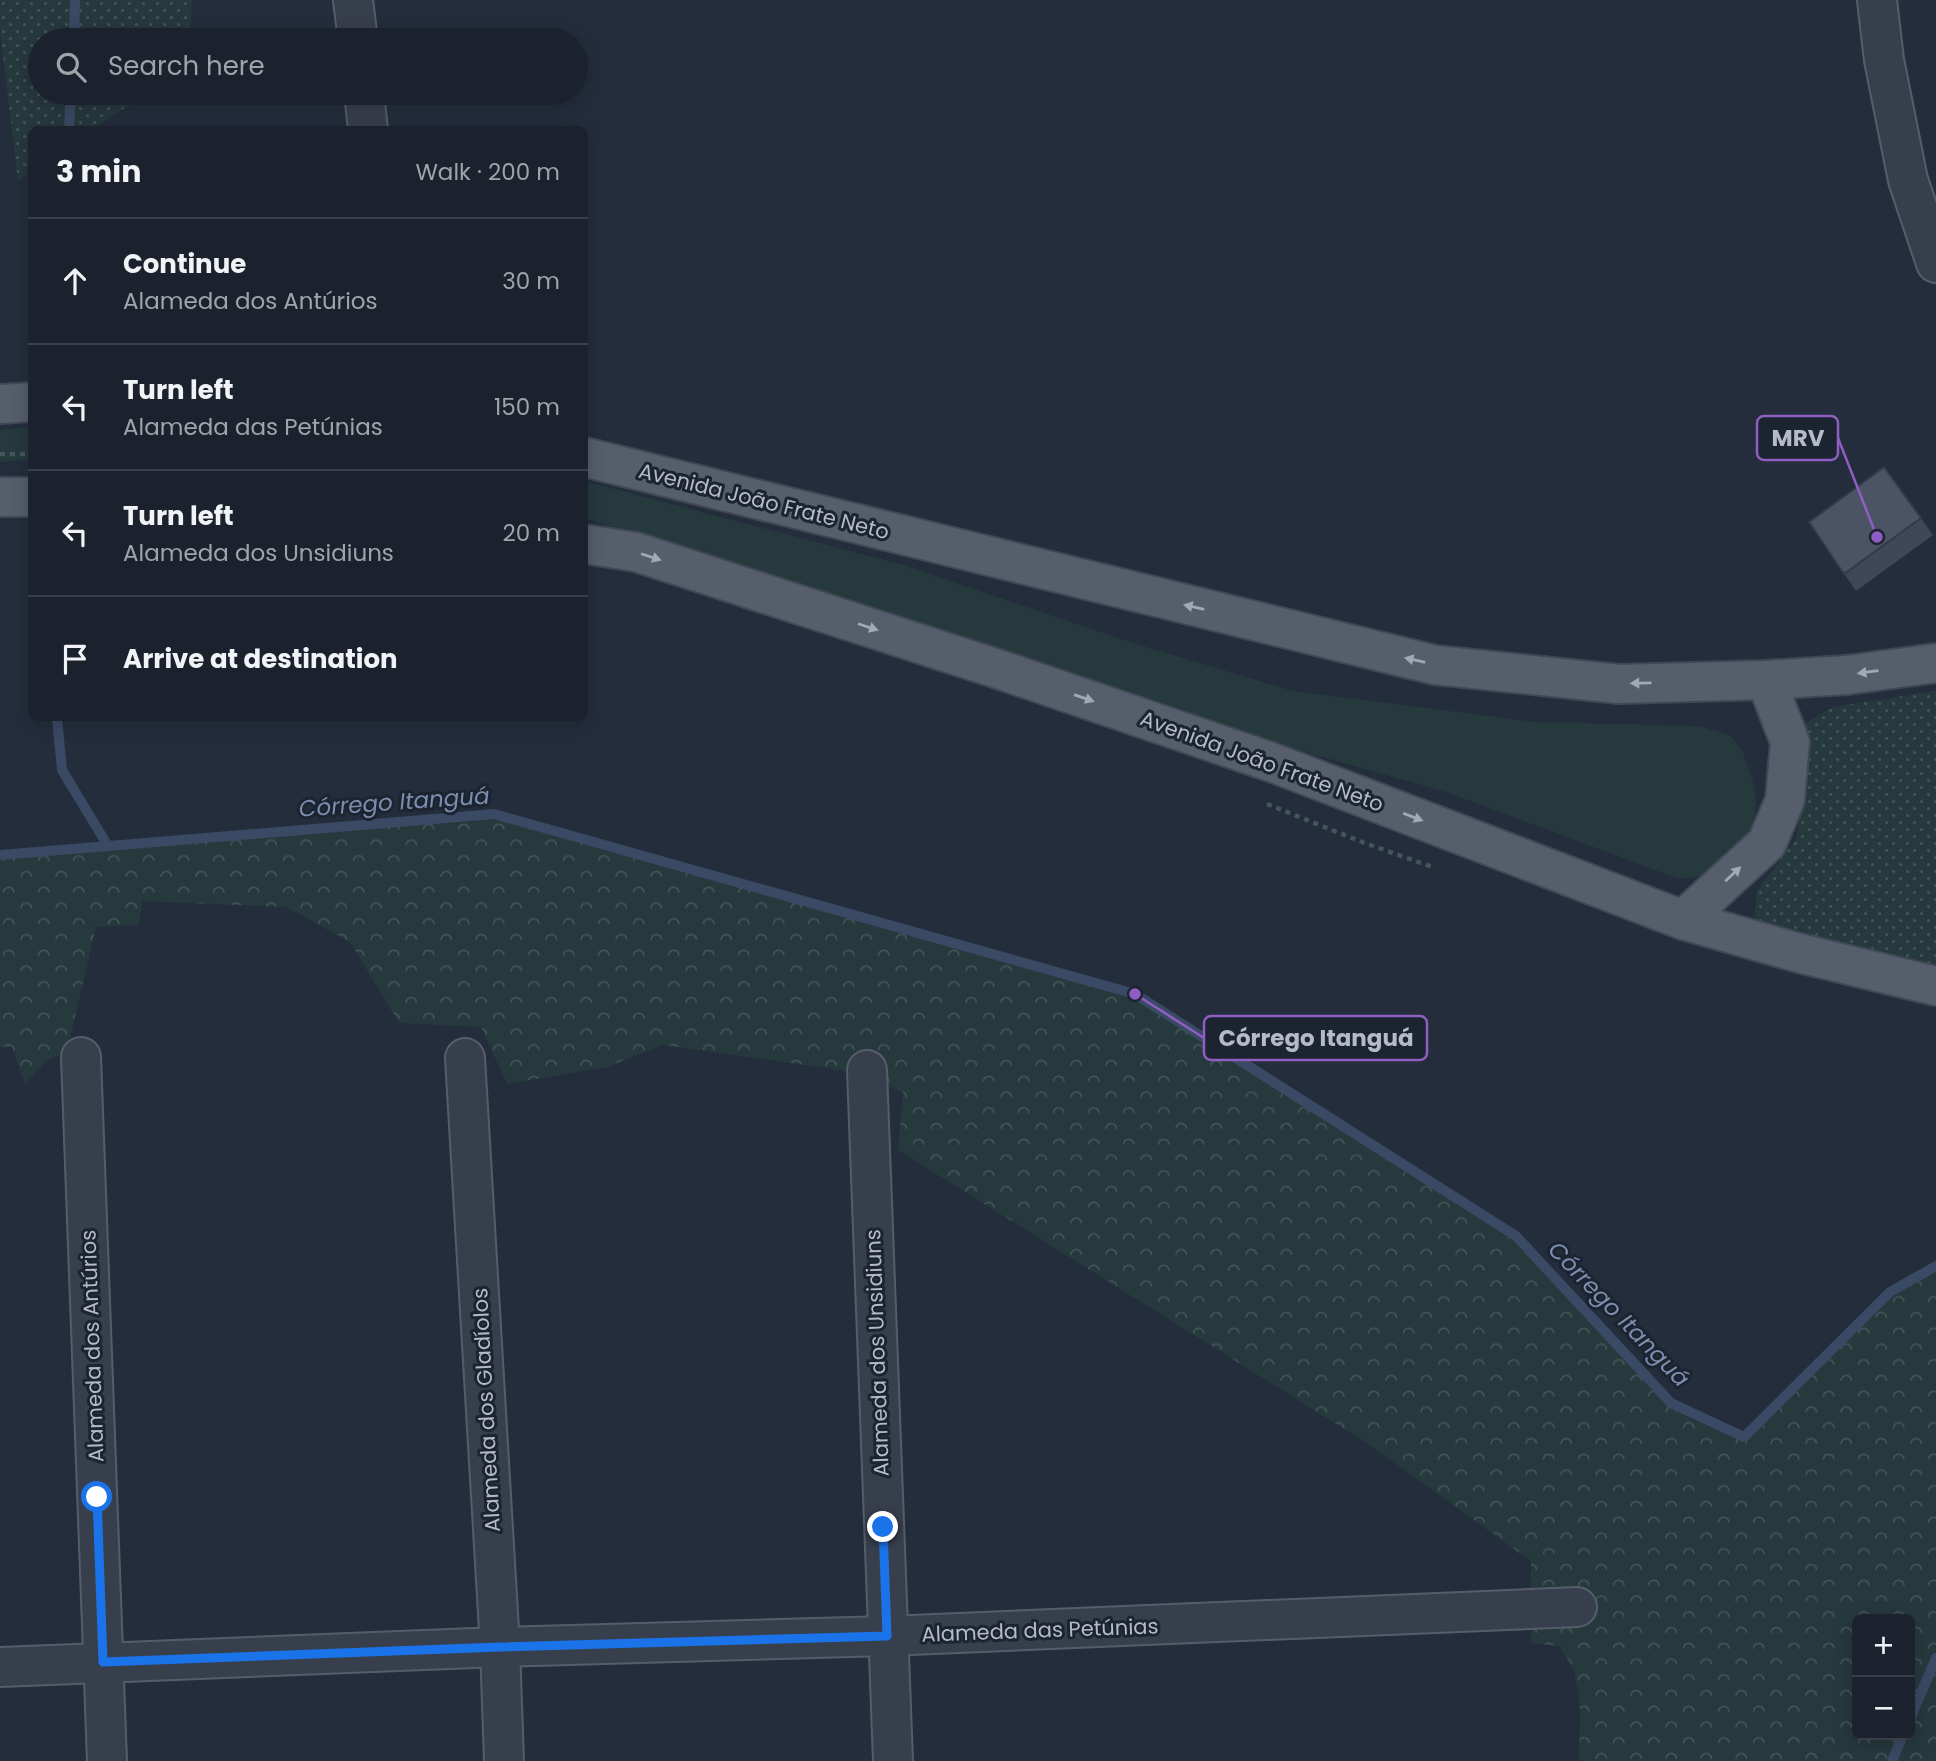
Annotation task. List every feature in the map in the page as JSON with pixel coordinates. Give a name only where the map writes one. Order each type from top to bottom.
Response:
[{"type":"main road","points":[[0,404],[28,402]]},
{"type":"main road","name":"Avenida João Frate Neto","points":[[588,458],[1435,665],[1619,684],[1847,675],[1936,663]]},
{"type":"main road","points":[[0,497],[28,497]]},
{"type":"main road","name":"Avenida João Frate Neto","points":[[588,545],[636,552],[1050,686],[1271,762],[1683,920],[1799,953],[1936,986]]},
{"type":"main road","points":[[1683,920],[1767,843],[1785,800],[1790,743],[1766,680]]},
{"type":"street","points":[[353,0],[356,28]]},
{"type":"street","points":[[1877,0],[1884,60],[1908,180],[1936,263]]},
{"type":"street","points":[[365,105],[368,126]]},
{"type":"street","name":"Alameda dos Antúrios","points":[[81,1057],[107,1761]]},
{"type":"street","name":"Alameda dos Gladíolos","points":[[465,1058],[500,1647],[504,1761]]},
{"type":"street","name":"Alameda dos Unsidiuns","points":[[867,1070],[893,1761]]},
{"type":"street","name":"Alameda das Petúnias","points":[[0,1667],[500,1647],[887,1636],[1577,1607]]},
{"type":"path","points":[[0,454],[28,454]]},
{"type":"green space","points":[[0,0],[192,0],[190,28],[28,28],[28,105],[129,105],[98,126],[28,126],[28,173],[18,181],[0,31]]},
{"type":"green space","points":[[28,427],[28,460],[0,462],[0,430]]},
{"type":"green space","points":[[588,482],[903,565],[1130,642],[1293,691],[1535,722],[1699,726],[1730,735],[1743,752],[1755,788],[1756,815],[1748,840],[1714,874],[1679,879],[1446,792],[1273,743],[1014,663],[588,519]]},
{"type":"green space","points":[[1936,691],[1936,965],[1755,925],[1756,892],[1796,839],[1810,753],[1803,725],[1832,707]]},
{"type":"green space","points":[[494,814],[1135,994],[1516,1236],[1671,1403],[1744,1437],[1890,1292],[1936,1266],[1936,1761],[1579,1761],[1580,1704],[1574,1670],[1559,1646],[1531,1643],[1531,1561],[1365,1442],[898,1150],[903,1092],[840,1070],[663,1045],[607,1067],[507,1084],[481,1027],[399,1023],[350,942],[286,907],[142,901],[139,925],[96,927],[67,1051],[46,1061],[25,1084],[12,1047],[0,1047],[0,855]]},
{"type":"building","points":[[1884,467],[1921,518],[1844,574],[1809,522]]},
{"type":"waterway","points":[[74,28],[75,0]]},
{"type":"waterway","points":[[69,126],[70,105]]},
{"type":"waterway","points":[[57,721],[62,770],[108,846]]},
{"type":"waterway","name":"Córrego Itanguá","points":[[0,855],[494,814],[1135,994],[1516,1236],[1671,1403],[1744,1437],[1890,1292],[1936,1266]]},
{"type":"waterway","points":[[1915,1707],[1936,1658]]},
{"type":"waterway","points":[[1892,1761],[1901,1740]]},
{"type":"place","name":"MRV","points":[[1877,537]]},
{"type":"place","name":"Córrego Itanguá","points":[[1135,994]]},
{"type":"route","points":[[97,1497],[103,1662],[887,1636],[883,1527]]}]
